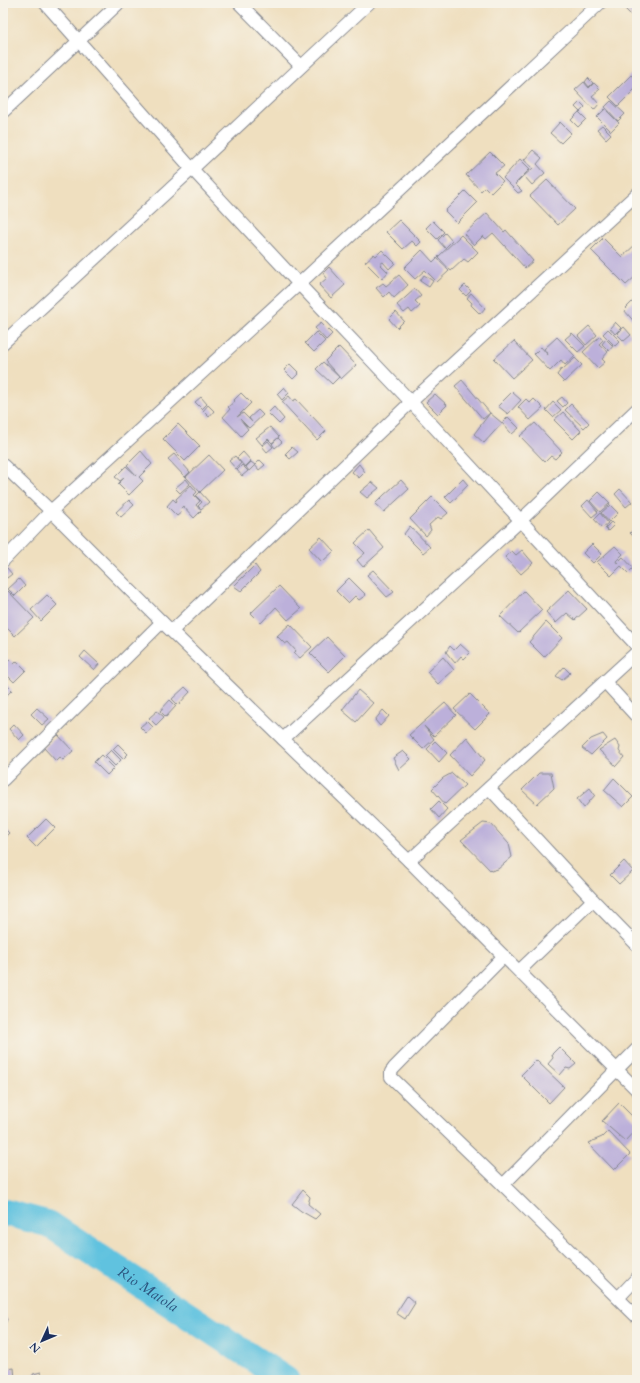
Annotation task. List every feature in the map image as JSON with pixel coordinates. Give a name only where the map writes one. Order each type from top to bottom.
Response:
[{"type":"street","points":[[45,3],[192,169],[637,646]]},
{"type":"street","points":[[3,112],[119,3]]},
{"type":"street","points":[[239,3],[301,66]]},
{"type":"street","points":[[3,343],[369,3]]},
{"type":"street","points":[[3,561],[51,511],[299,284],[600,3]]},
{"type":"street","points":[[172,631],[411,402],[637,194]]},
{"type":"street","points":[[283,738],[520,521],[637,409]]},
{"type":"street","points":[[3,465],[162,622],[409,861],[637,1090]]},
{"type":"street","points":[[3,780],[162,622]]},
{"type":"street","points":[[409,861],[637,652]]},
{"type":"street","points":[[604,682],[637,717]]},
{"type":"street","points":[[489,788],[637,946]]},
{"type":"street","points":[[519,971],[593,900]]},
{"type":"street","points":[[504,956],[391,1072],[392,1077],[637,1316]]},
{"type":"street","points":[[504,1185],[637,1049]]},
{"type":"street","points":[[618,1298],[637,1278]]},
{"type":"building","points":[[619,3],[637,3],[637,17],[635,19]]},
{"type":"building","points":[[631,75],[637,80],[637,87],[618,106],[609,97]]},
{"type":"building","points":[[588,78],[593,83],[589,87],[585,82]]},
{"type":"building","points":[[584,82],[589,88],[594,83],[600,89],[592,96],[599,104],[594,110],[575,90]]},
{"type":"building","points":[[611,101],[625,114],[618,121],[605,107]]},
{"type":"building","points":[[580,102],[585,107],[580,112],[575,107]]},
{"type":"building","points":[[605,109],[619,123],[611,131],[597,117]]},
{"type":"building","points":[[579,112],[586,119],[578,127],[571,120]]},
{"type":"building","points":[[560,122],[571,133],[561,143],[550,133]]},
{"type":"building","points":[[602,125],[611,134],[606,139],[597,129]]},
{"type":"building","points":[[533,150],[542,158],[537,164],[545,173],[532,185],[524,176],[533,168],[524,160]]},
{"type":"building","points":[[490,152],[504,166],[495,173],[503,181],[491,193],[485,187],[481,191],[466,175]]},
{"type":"building","points":[[520,159],[530,169],[515,184],[522,191],[518,193],[503,178]]},
{"type":"building","points":[[547,180],[575,209],[558,225],[530,196]]},
{"type":"building","points":[[465,191],[477,203],[457,223],[445,211]]},
{"type":"building","points":[[487,213],[504,232],[506,230],[533,261],[525,268],[493,233],[486,239],[483,236],[474,245],[464,234]]},
{"type":"building","points":[[399,220],[421,242],[417,246],[412,241],[403,249],[386,232]]},
{"type":"building","points":[[433,221],[444,232],[437,239],[426,228]]},
{"type":"building","points":[[445,233],[452,241],[445,248],[438,240]]},
{"type":"building","points":[[461,235],[478,252],[468,262],[464,259],[451,271],[438,257]]},
{"type":"building","points":[[603,238],[622,257],[637,243],[637,275],[626,285],[591,250]]},
{"type":"building","points":[[382,250],[395,263],[389,269],[383,262],[380,264],[388,272],[382,279],[365,262],[374,254],[376,256]]},
{"type":"building","points":[[422,250],[433,262],[437,258],[449,271],[437,282],[425,270],[415,279],[404,268]]},
{"type":"building","points":[[329,267],[345,285],[331,298],[319,285],[327,278],[323,273]]},
{"type":"building","points":[[399,275],[408,285],[394,298],[389,292],[384,297],[376,288],[383,283],[386,286]]},
{"type":"building","points":[[424,275],[433,281],[429,287],[420,281]]},
{"type":"building","points":[[465,285],[471,291],[466,296],[460,290]]},
{"type":"building","points":[[415,289],[421,296],[415,301],[420,306],[412,313],[409,309],[404,313],[397,305]]},
{"type":"building","points":[[471,293],[485,308],[480,314],[471,305],[472,303],[467,298]]},
{"type":"building","points":[[637,297],[637,325],[624,310]]},
{"type":"building","points":[[396,312],[404,321],[397,328],[389,319]]},
{"type":"building","points":[[615,322],[621,328],[615,334],[610,328]]},
{"type":"building","points":[[321,323],[332,334],[326,340],[315,328]]},
{"type":"building","points":[[589,326],[597,335],[586,345],[578,336]]},
{"type":"building","points":[[624,327],[631,335],[624,341],[617,334]]},
{"type":"building","points":[[608,329],[620,341],[615,346],[603,334]]},
{"type":"building","points":[[316,332],[325,341],[314,352],[305,343]]},
{"type":"building","points":[[572,333],[585,346],[578,352],[565,339]]},
{"type":"building","points":[[600,336],[603,340],[599,344],[608,352],[602,359],[605,362],[598,368],[583,352]]},
{"type":"building","points":[[557,337],[575,356],[565,365],[561,360],[550,371],[534,354],[541,347],[548,355],[544,349]]},
{"type":"building","points":[[606,339],[613,346],[609,351],[602,344]]},
{"type":"building","points":[[514,341],[532,360],[512,378],[494,359]]},
{"type":"building","points":[[339,347],[356,365],[341,379],[325,361]]},
{"type":"building","points":[[575,358],[582,365],[564,382],[557,375],[562,368],[563,369]]},
{"type":"building","points":[[323,362],[339,377],[332,384],[316,369]]},
{"type":"building","points":[[290,364],[299,373],[293,379],[284,370]]},
{"type":"building","points":[[462,380],[490,413],[483,419],[455,386]]},
{"type":"building","points":[[284,387],[289,393],[282,400],[277,394]]},
{"type":"building","points":[[512,392],[521,400],[508,414],[498,406]]},
{"type":"building","points":[[241,393],[251,403],[237,417],[243,413],[252,422],[249,418],[258,410],[263,415],[249,428],[240,419],[248,429],[241,436],[223,417],[230,409],[228,407]]},
{"type":"building","points":[[435,394],[447,405],[438,414],[426,402]]},
{"type":"building","points":[[289,396],[293,401],[296,399],[326,431],[317,440],[282,402]]},
{"type":"building","points":[[201,397],[207,404],[202,409],[195,402]]},
{"type":"building","points":[[562,397],[567,403],[563,407],[557,401]]},
{"type":"building","points":[[526,399],[530,403],[534,399],[543,408],[530,420],[518,407]]},
{"type":"building","points":[[553,402],[561,410],[553,417],[546,410]]},
{"type":"building","points":[[571,404],[589,423],[584,428],[565,410]]},
{"type":"building","points":[[208,405],[214,411],[209,417],[203,411]]},
{"type":"building","points":[[274,407],[284,419],[279,424],[268,413]]},
{"type":"building","points":[[563,412],[581,431],[573,439],[554,420]]},
{"type":"building","points":[[490,413],[502,423],[484,443],[474,434]]},
{"type":"building","points":[[508,417],[519,428],[512,434],[502,423]]},
{"type":"building","points":[[535,423],[562,452],[555,459],[551,456],[545,462],[520,436]]},
{"type":"building","points":[[178,424],[200,446],[185,461],[163,439]]},
{"type":"building","points":[[270,427],[279,437],[272,443],[268,439],[262,445],[256,438]]},
{"type":"building","points":[[278,438],[282,442],[275,448],[272,444]]},
{"type":"building","points":[[268,441],[273,447],[267,452],[262,446]]},
{"type":"building","points":[[292,447],[298,452],[290,459],[285,454]]},
{"type":"building","points":[[141,451],[152,464],[139,477],[143,481],[129,495],[118,484],[124,478],[120,481],[115,477],[126,466],[137,476],[127,465]]},
{"type":"building","points":[[243,452],[251,461],[245,467],[237,458]]},
{"type":"building","points":[[174,454],[190,472],[185,477],[168,459]]},
{"type":"building","points":[[209,455],[223,470],[200,492],[186,477]]},
{"type":"building","points":[[235,456],[241,463],[236,469],[229,461]]},
{"type":"building","points":[[260,460],[265,465],[259,470],[255,465]]},
{"type":"building","points":[[251,462],[255,465],[249,471],[246,467]]},
{"type":"building","points":[[359,464],[365,472],[359,478],[352,472]]},
{"type":"building","points":[[242,465],[248,471],[242,476],[237,470]]},
{"type":"building","points":[[186,479],[190,484],[180,493],[175,488]]},
{"type":"building","points":[[463,479],[468,485],[451,503],[445,497]]},
{"type":"building","points":[[401,480],[409,489],[384,512],[375,504]]},
{"type":"building","points":[[372,482],[379,488],[367,498],[360,492]]},
{"type":"building","points":[[191,485],[197,492],[194,495],[200,501],[196,505],[201,511],[194,518],[183,506],[181,508],[183,511],[177,516],[167,506],[173,499],[176,502],[176,499]]},
{"type":"building","points":[[620,489],[632,502],[626,507],[615,494]]},
{"type":"building","points":[[200,492],[209,502],[201,509],[198,506],[202,502],[196,496]]},
{"type":"building","points":[[599,492],[610,503],[600,512],[590,501]]},
{"type":"building","points":[[432,497],[448,513],[441,519],[438,517],[429,525],[431,530],[426,536],[410,519]]},
{"type":"building","points":[[129,500],[134,505],[121,517],[116,512]]},
{"type":"building","points":[[588,500],[598,512],[592,517],[582,506]]},
{"type":"building","points":[[610,505],[618,513],[609,522],[601,513]]},
{"type":"building","points":[[600,513],[608,523],[602,528],[594,519]]},
{"type":"building","points":[[611,522],[614,525],[608,531],[605,528]]},
{"type":"building","points":[[410,526],[430,547],[423,553],[404,534]]},
{"type":"building","points":[[637,526],[637,540],[630,533]]},
{"type":"building","points":[[369,530],[384,548],[363,567],[357,560],[365,553],[355,543]]},
{"type":"building","points":[[321,537],[334,551],[322,562],[309,548]]},
{"type":"building","points":[[592,544],[602,554],[593,563],[583,553]]},
{"type":"building","points":[[615,546],[623,554],[616,561],[617,563],[623,557],[633,568],[628,573],[621,566],[611,576],[597,562]]},
{"type":"building","points":[[522,550],[533,563],[521,574],[505,557],[512,551],[516,555]]},
{"type":"building","points":[[255,565],[260,572],[241,591],[234,586]]},
{"type":"building","points":[[7,568],[12,574],[7,578],[3,571]]},
{"type":"building","points":[[373,570],[394,592],[387,597],[367,575]]},
{"type":"building","points":[[349,578],[366,595],[359,600],[355,596],[348,603],[336,591]]},
{"type":"building","points":[[19,579],[25,586],[15,596],[8,589]]},
{"type":"building","points":[[279,586],[301,609],[288,620],[276,607],[261,623],[251,613]]},
{"type":"building","points":[[569,590],[587,609],[575,620],[567,613],[556,623],[546,612]]},
{"type":"building","points":[[8,591],[34,618],[15,636],[3,624],[3,596]]},
{"type":"building","points":[[524,591],[542,610],[518,633],[500,616]]},
{"type":"building","points":[[47,595],[57,605],[41,621],[31,610]]},
{"type":"building","points":[[546,622],[562,638],[544,657],[529,642]]},
{"type":"building","points":[[290,624],[312,647],[300,658],[294,653],[296,651],[288,642],[285,644],[277,636]]},
{"type":"building","points":[[327,637],[345,656],[329,672],[310,653]]},
{"type":"building","points":[[460,644],[470,653],[464,659],[461,656],[455,663],[446,652],[450,646],[454,650]]},
{"type":"building","points":[[85,651],[99,664],[94,670],[80,657]]},
{"type":"building","points":[[443,657],[454,670],[438,684],[427,672]]},
{"type":"building","points":[[9,659],[14,664],[17,661],[26,670],[14,682],[3,671],[3,665]]},
{"type":"building","points":[[564,667],[570,673],[562,680],[556,676]]},
{"type":"building","points":[[3,681],[12,690],[5,697],[3,695]]},
{"type":"building","points":[[185,687],[190,692],[178,705],[172,699]]},
{"type":"building","points":[[358,690],[373,703],[356,722],[342,710]]},
{"type":"building","points":[[470,694],[490,714],[475,729],[454,709]]},
{"type":"building","points":[[170,700],[176,706],[166,717],[160,711]]},
{"type":"building","points":[[445,703],[456,715],[434,736],[424,726],[434,739],[423,749],[409,735]]},
{"type":"building","points":[[37,708],[49,719],[42,725],[31,714]]},
{"type":"building","points":[[383,710],[389,716],[380,726],[375,720]]},
{"type":"building","points":[[157,711],[164,717],[156,725],[149,718]]},
{"type":"building","points":[[147,721],[153,727],[146,733],[140,727]]},
{"type":"building","points":[[14,724],[24,735],[19,740],[9,729]]},
{"type":"building","points":[[603,734],[607,739],[591,755],[582,748],[591,739]]},
{"type":"building","points":[[58,735],[73,751],[63,760],[60,757],[56,761],[44,748]]},
{"type":"building","points":[[467,737],[485,760],[470,776],[450,755]]},
{"type":"building","points":[[615,740],[620,747],[619,751],[624,757],[616,766],[599,750]]},
{"type":"building","points":[[435,741],[447,753],[439,762],[427,749]]},
{"type":"building","points":[[118,744],[128,754],[123,759],[113,749]]},
{"type":"building","points":[[111,750],[121,760],[115,766],[105,756]]},
{"type":"building","points":[[403,751],[411,759],[399,770],[393,758]]},
{"type":"building","points":[[101,755],[114,768],[107,775],[94,762]]},
{"type":"building","points":[[452,773],[465,785],[445,804],[432,789],[443,778]]},
{"type":"building","points":[[539,773],[551,773],[554,788],[537,804],[522,790]]},
{"type":"building","points":[[614,778],[633,797],[623,807],[604,790]]},
{"type":"building","points":[[590,788],[595,795],[584,808],[577,799]]},
{"type":"building","points":[[439,801],[447,809],[439,818],[431,809]]},
{"type":"building","points":[[46,819],[55,828],[36,847],[27,838]]},
{"type":"building","points":[[483,823],[491,824],[509,844],[512,857],[498,869],[491,871],[461,840]]},
{"type":"building","points":[[3,827],[9,833],[3,839]]},
{"type":"building","points":[[624,861],[633,871],[619,884],[610,875]]},
{"type":"building","points":[[559,1047],[576,1064],[570,1069],[566,1068],[560,1075],[548,1064],[553,1058],[552,1054]]},
{"type":"building","points":[[536,1060],[564,1087],[549,1103],[521,1075]]},
{"type":"building","points":[[619,1103],[637,1121],[637,1128],[625,1141],[602,1121]]},
{"type":"building","points":[[608,1131],[630,1154],[614,1170],[588,1143],[602,1137]]},
{"type":"building","points":[[303,1190],[310,1197],[308,1204],[320,1214],[315,1219],[292,1204]]},
{"type":"building","points":[[407,1296],[415,1303],[405,1319],[396,1313]]},
{"type":"building","points":[[3,1316],[7,1319],[5,1324],[3,1324]]},
{"type":"building","points":[[14,1368],[15,1379],[20,1378],[20,1380],[6,1380],[5,1369]]},
{"type":"building","points":[[41,1372],[42,1379],[34,1380],[33,1374]]},
{"type":"waterway","name":"Rio Matola","points":[[3,1212],[49,1224],[286,1380]]}]
